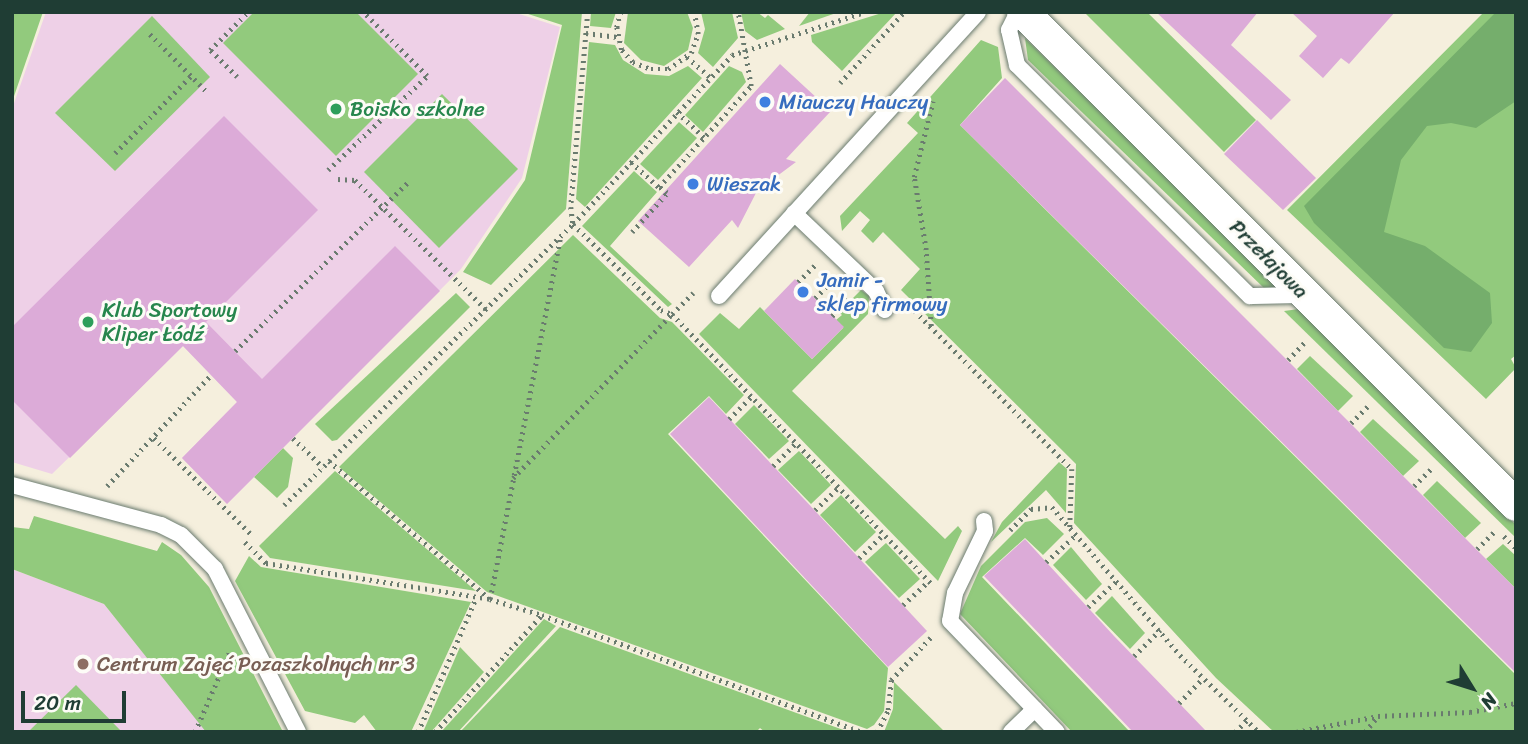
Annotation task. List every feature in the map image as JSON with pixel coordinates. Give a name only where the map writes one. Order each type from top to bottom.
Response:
[{"type":"street","name":"Przełajowa","points":[[1023,12],[1305,295],[1506,517]]},
{"type":"lane","points":[[719,296],[978,12]]},
{"type":"lane","points":[[1017,12],[1009,30],[1017,65],[1250,296],[1305,295]]},
{"type":"lane","points":[[794,213],[876,291],[885,310]]},
{"type":"lane","points":[[12,485],[161,525],[181,535],[215,569],[298,732]]},
{"type":"lane","points":[[984,521],[985,531],[951,606],[950,621],[1057,732]]},
{"type":"lane","points":[[1011,732],[1035,709]]},
{"type":"path","points":[[237,77],[210,50],[248,12]]},
{"type":"path","points":[[328,170],[351,145],[427,76],[363,12]]},
{"type":"path","points":[[588,12],[571,207],[573,224],[661,310],[672,314],[951,606]]},
{"type":"path","points":[[621,12],[618,37],[634,62],[651,69],[668,69],[688,57],[698,34],[694,12]]},
{"type":"path","points":[[659,187],[751,86],[738,12]]},
{"type":"path","points":[[284,505],[573,224],[732,55],[865,12]]},
{"type":"path","points":[[840,83],[904,12]]},
{"type":"path","points":[[586,33],[618,37]]},
{"type":"path","points":[[150,34],[209,94]]},
{"type":"path","points":[[688,57],[710,77]]},
{"type":"path","points":[[115,153],[191,76]]},
{"type":"path","points":[[931,326],[926,250],[914,177],[936,92]]},
{"type":"path","points":[[677,113],[704,137]]},
{"type":"path","points":[[631,162],[667,194],[632,232]]},
{"type":"path","points":[[338,179],[355,180],[486,309]]},
{"type":"path","points":[[235,351],[409,181]]},
{"type":"path","points":[[490,599],[561,236]]},
{"type":"path","points":[[513,478],[696,290]]},
{"type":"path","points":[[876,291],[896,293],[1072,469],[1070,527]]},
{"type":"path","points":[[1288,360],[1306,342]]},
{"type":"path","points":[[98,495],[211,375]]},
{"type":"path","points":[[729,419],[751,397]]},
{"type":"path","points":[[1351,423],[1370,404]]},
{"type":"path","points":[[154,438],[252,535]]},
{"type":"path","points":[[293,438],[323,467]]},
{"type":"path","points":[[773,466],[796,443]]},
{"type":"path","points":[[329,461],[490,599]]},
{"type":"path","points":[[1414,486],[1434,466]]},
{"type":"path","points":[[815,510],[838,487]]},
{"type":"path","points":[[973,555],[985,555],[1031,509],[1052,507],[1203,678],[1259,732]]},
{"type":"path","points":[[1477,549],[1506,517]]},
{"type":"path","points":[[859,558],[884,534]]},
{"type":"path","points":[[1046,562],[1076,535]]},
{"type":"path","points":[[245,541],[266,563],[490,599],[542,615],[862,732]]},
{"type":"path","points":[[903,605],[929,581]]},
{"type":"path","points":[[1088,607],[1117,581]]},
{"type":"path","points":[[418,732],[476,598]]},
{"type":"path","points":[[435,732],[542,615]]},
{"type":"path","points":[[195,732],[241,622]]},
{"type":"path","points":[[877,732],[888,710],[891,680],[934,634],[933,626]]},
{"type":"path","points":[[1134,656],[1160,630]]},
{"type":"path","points":[[1179,703],[1203,678]]},
{"type":"path","points":[[1296,732],[1378,716],[1470,712],[1516,703]]},
{"type":"path","points":[[1365,732],[1378,716]]},
{"type":"path","points":[[1235,732],[1247,720]]},
{"type":"shaded area","points":[[46,12],[513,12],[560,27],[522,178],[461,269],[227,504],[182,458],[237,402],[183,346],[52,474],[12,462],[12,109]]},
{"type":"shaded area","name":"Centrum Zajęć Pozaszkolnych nr 3","points":[[12,569],[104,604],[207,731],[12,732]]},
{"type":"green space","points":[[12,12],[43,12],[12,102]]},
{"type":"green space","name":"Boisko szkolne","points":[[254,12],[356,12],[418,74],[336,156],[223,43]]},
{"type":"green space","points":[[522,12],[582,12],[566,209],[491,285],[463,272],[525,180],[562,25]]},
{"type":"green space","points":[[591,12],[616,12],[611,28],[590,26]]},
{"type":"green space","points":[[628,12],[687,12],[693,28],[688,50],[664,66],[641,60],[624,43]]},
{"type":"green space","points":[[701,12],[732,12],[738,38],[713,67],[698,53],[705,29]]},
{"type":"green space","points":[[741,12],[757,12],[765,18],[768,15],[785,29],[757,40],[745,31]]},
{"type":"green space","points":[[810,12],[839,12],[799,26]]},
{"type":"green space","points":[[885,12],[897,12],[842,71],[812,42],[811,35]]},
{"type":"green space","points":[[1084,12],[1147,12],[1256,120],[1224,152]]},
{"type":"green space","points":[[1484,12],[1516,12],[1516,355],[1511,359],[1516,368],[1486,399],[1287,210]]},
{"type":"green space","points":[[1496,12],[1516,12],[1516,101],[1476,128],[1451,123],[1427,126],[1401,160],[1384,232],[1425,246],[1490,293],[1492,323],[1471,352],[1444,348],[1314,223],[1304,206]]},
{"type":"green space","points":[[152,16],[210,77],[115,171],[55,113]]},
{"type":"green space","points":[[1025,38],[1278,286],[1265,289],[1028,60]]},
{"type":"green space","points":[[981,40],[998,47],[1002,78],[960,125],[1516,675],[1516,732],[1274,732],[1216,678],[1074,523],[1076,464],[901,290],[920,269],[883,232],[873,243],[861,231],[870,220],[860,211],[842,231],[840,216],[918,133],[907,123]]},
{"type":"green space","points":[[589,42],[615,45],[623,60],[645,74],[669,76],[688,66],[702,78],[585,207],[576,199]]},
{"type":"green space","points":[[729,66],[742,72],[746,82],[703,132],[685,115]]},
{"type":"green space","points":[[442,94],[518,169],[439,248],[364,172]]},
{"type":"green space","points":[[679,122],[697,138],[658,180],[640,164]]},
{"type":"green space","points":[[634,171],[657,192],[610,246],[672,304],[668,307],[582,226]]},
{"type":"green space","points":[[573,235],[660,318],[672,322],[744,395],[726,414],[709,396],[668,434],[888,668],[884,711],[874,725],[867,729],[487,592],[339,467]]},
{"type":"green space","points":[[861,290],[869,296],[868,314],[792,391],[945,539],[958,526],[962,531],[938,581],[699,334],[720,313],[739,329],[760,307],[812,359],[843,328],[836,320],[842,315],[839,312]]},
{"type":"green space","points":[[456,293],[470,307],[337,440],[332,441],[315,424]]},
{"type":"green space","points":[[1299,309],[1516,525],[1516,538],[1284,311]]},
{"type":"green space","points":[[1310,356],[1353,396],[1338,411],[1297,369]]},
{"type":"green space","points":[[754,405],[789,441],[769,459],[735,424]]},
{"type":"green space","points":[[1373,419],[1419,461],[1403,476],[1360,432]]},
{"type":"green space","points":[[283,448],[293,458],[288,487],[277,498],[254,477]]},
{"type":"green space","points":[[799,451],[831,485],[811,504],[778,470]]},
{"type":"green space","points":[[1059,462],[1067,469],[1066,513],[1046,490],[991,542],[1002,522]]},
{"type":"green space","points":[[335,471],[476,591],[270,558],[259,546]]},
{"type":"green space","points":[[1437,481],[1481,523],[1465,538],[1423,495]]},
{"type":"green space","points":[[841,495],[876,532],[855,552],[820,515]]},
{"type":"green space","points":[[34,516],[157,551],[162,542],[181,555],[209,587],[283,732],[206,732],[104,604],[12,569],[12,527],[29,529]]},
{"type":"green space","points":[[1047,518],[1064,534],[1043,555],[1025,538],[982,577],[1130,732],[1072,732],[960,614],[981,566],[1025,522]]},
{"type":"green space","points":[[886,543],[920,579],[899,598],[865,562]]},
{"type":"green space","points":[[1503,544],[1516,556],[1516,589],[1486,559]]},
{"type":"green space","points":[[1071,547],[1102,584],[1086,600],[1053,565]]},
{"type":"green space","points":[[249,556],[261,567],[471,602],[411,732],[377,732],[364,715],[355,723],[305,711],[235,581]]},
{"type":"green space","points":[[1112,596],[1145,633],[1130,649],[1095,613]]},
{"type":"green space","points":[[544,619],[556,626],[458,732],[441,732]]},
{"type":"green space","points":[[560,627],[849,732],[765,732],[760,728],[756,732],[460,732]]},
{"type":"green space","points":[[460,647],[484,672],[431,732],[423,732]]},
{"type":"green space","points":[[894,682],[945,732],[884,732],[893,709]]},
{"type":"green space","points":[[76,685],[122,732],[28,732]]},
{"type":"building","points":[[1156,12],[1258,12],[1231,45],[1291,100],[1271,120]]},
{"type":"building","points":[[1291,12],[1395,12],[1349,64],[1341,58],[1323,78],[1299,56],[1317,36]]},
{"type":"building","points":[[780,64],[831,111],[786,159],[796,162],[757,191],[738,228],[732,220],[689,267],[638,221]]},
{"type":"building","points":[[1005,78],[1516,589],[1516,673],[960,125]]},
{"type":"building","points":[[224,116],[318,210],[206,322],[262,379],[395,246],[440,291],[227,504],[182,458],[237,402],[183,346],[70,458],[12,400],[12,327]]},
{"type":"building","points":[[1257,120],[1316,178],[1283,210],[1224,154]]},
{"type":"building","points":[[795,279],[844,327],[812,359],[764,311]]},
{"type":"building","points":[[709,397],[927,631],[888,667],[670,434]]},
{"type":"building","points":[[1025,539],[1207,732],[1133,732],[984,576]]},
{"type":"place","name":"Miauczy Hauczy","points":[[765,102]]},
{"type":"place","name":"Boisko szkolne","points":[[336,109]]},
{"type":"place","name":"Wieszak","points":[[693,184]]},
{"type":"place","name":"Jamir - sklep firmowy","points":[[803,292]]},
{"type":"place","name":"Klub Sportowy Kliper Łódź","points":[[88,322]]},
{"type":"place","name":"Centrum Zajęć Pozaszkolnych nr 3","points":[[83,664]]}]
